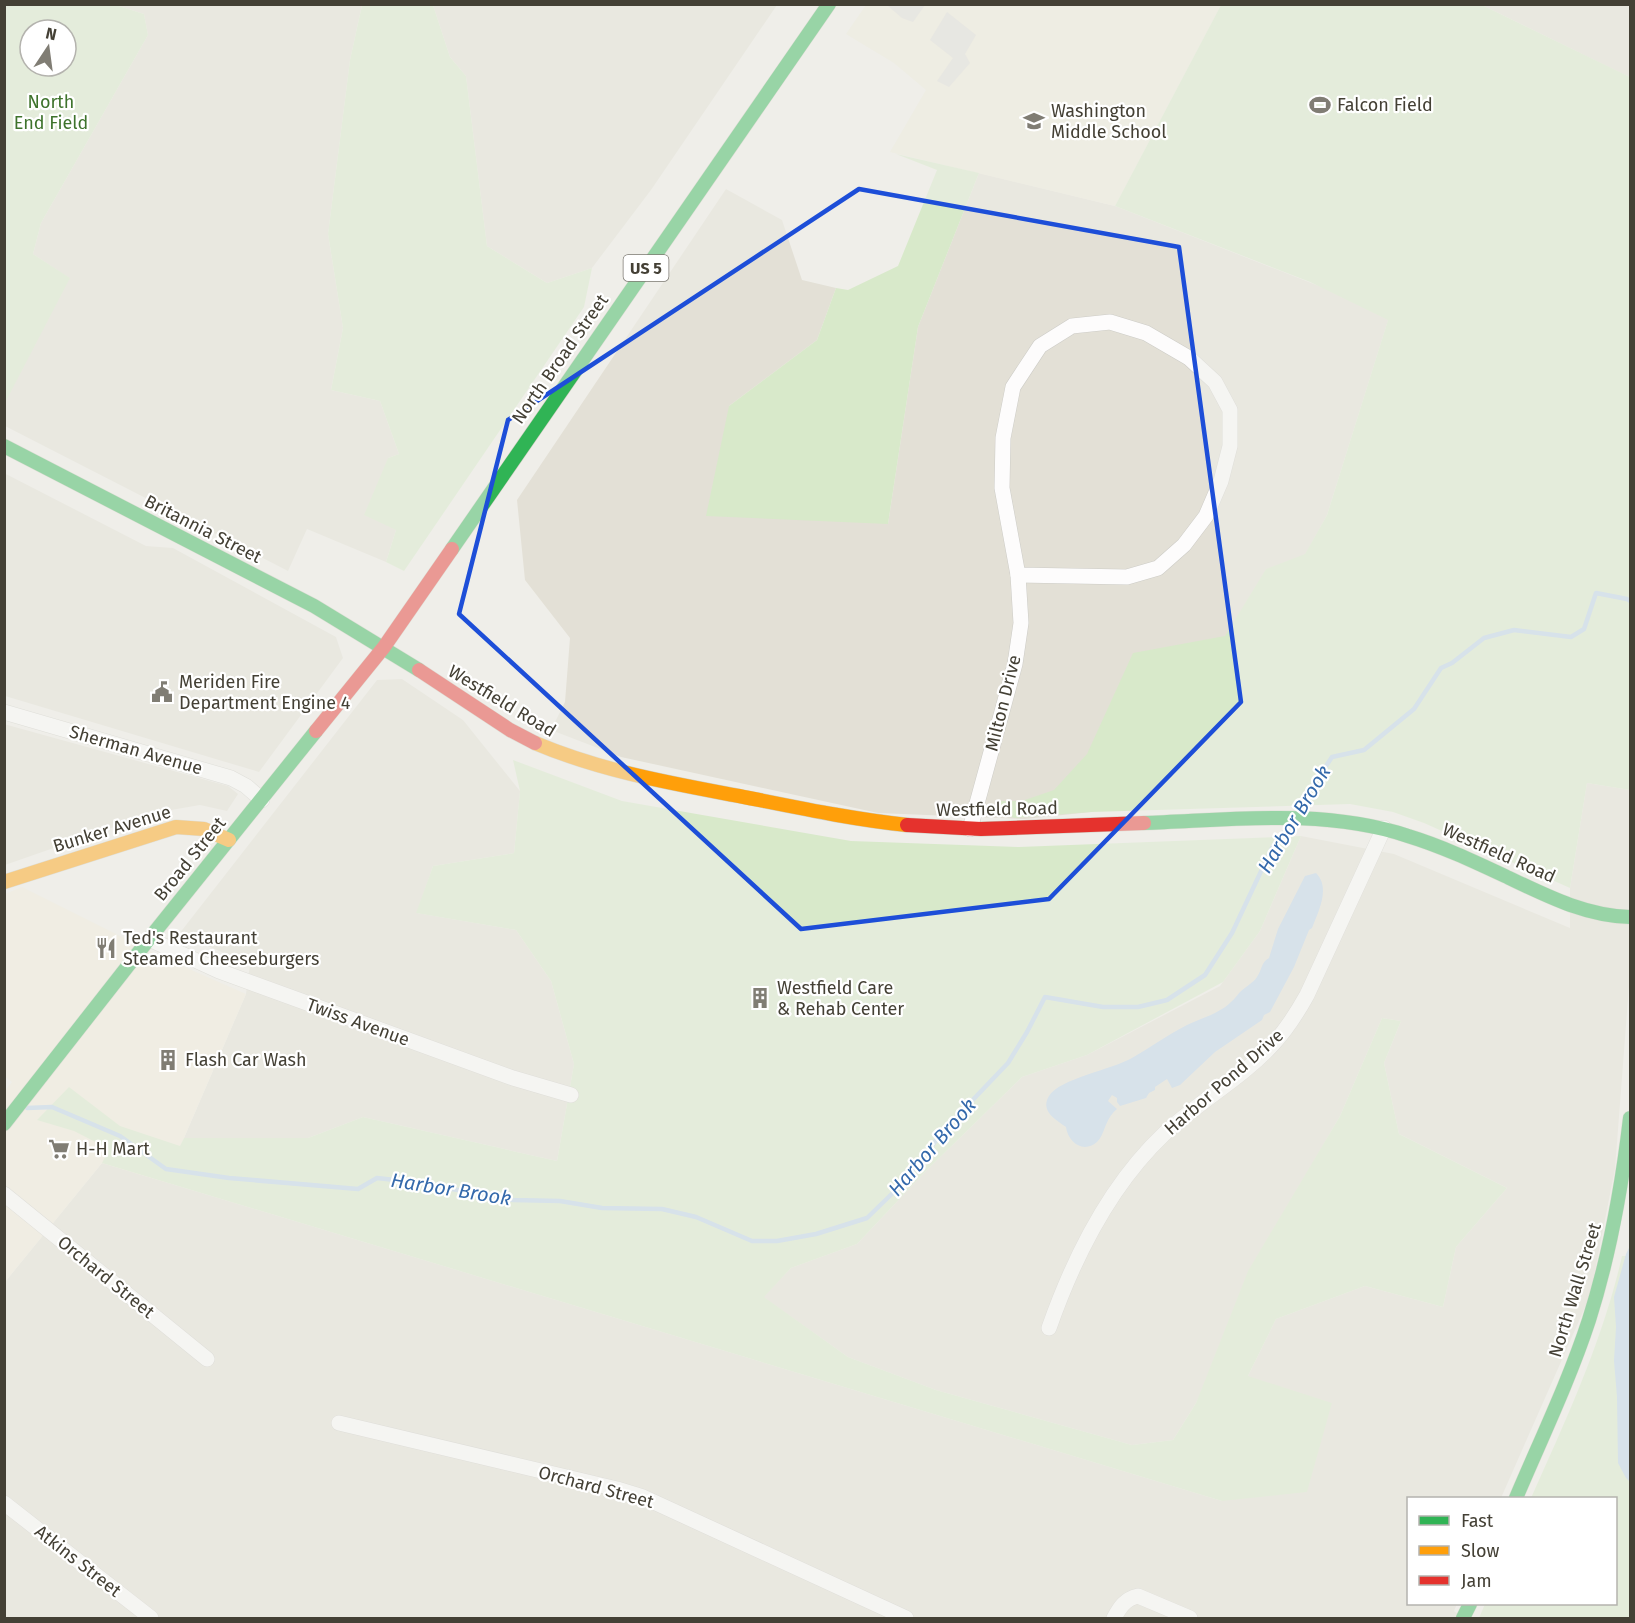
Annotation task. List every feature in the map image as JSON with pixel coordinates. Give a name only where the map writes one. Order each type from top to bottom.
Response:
[{"type":"street","name":"North Broad Street","points":[[384,647],[829,4]]},
{"type":"street","name":"Milton Drive","points":[[970,829],[1015,664],[1021,623],[1018,575],[1002,488],[1003,438],[1013,387],[1040,346],[1072,326],[1110,322],[1146,333],[1189,358],[1215,382],[1230,410],[1230,446],[1221,481],[1206,516],[1184,545],[1158,568],[1127,577],[1018,575]]},
{"type":"street","name":"Britannia Street","points":[[4,446],[314,606],[384,647]]},
{"type":"street","name":"Westfield Road","points":[[384,647],[520,736],[579,762],[631,775],[881,822],[924,827],[970,829],[1318,818],[1363,823],[1417,837],[1587,910],[1612,916],[1630,917]]},
{"type":"street","name":"Broad Street","points":[[8,1119],[149,939],[384,647]]},
{"type":"street","name":"Sherman Avenue","points":[[4,712],[231,778],[246,786],[262,800]]},
{"type":"street","name":"Bunker Avenue","points":[[4,882],[176,827],[190,825],[203,827],[229,840]]},
{"type":"street","name":"Harbor Pond Drive","points":[[1049,1328],[1078,1257],[1108,1203],[1125,1179],[1164,1134],[1248,1067],[1272,1045],[1292,1021],[1307,995],[1384,828]]},
{"type":"street","name":"Twiss Avenue","points":[[149,939],[219,971],[513,1078],[571,1095]]},
{"type":"street","name":"North Wall Street","points":[[1516,1497],[1572,1365],[1600,1282],[1621,1191],[1630,1118]]},
{"type":"street","name":"Orchard Street","points":[[4,1194],[207,1359]]},
{"type":"street","name":"Orchard Street","points":[[339,1423],[643,1497],[906,1618]]},
{"type":"street","name":"Atkins Street","points":[[4,1503],[151,1618]]},
{"type":"street","points":[[1114,1618],[1123,1603],[1129,1598],[1138,1596],[1190,1618]]},
{"type":"highlighted area","points":[[859,189],[1179,247],[1241,702],[1049,899],[801,929],[459,614],[508,420]]},
{"type":"shaded area","points":[[116,5],[362,5],[350,60],[328,234],[343,328],[331,390],[380,401],[399,454],[388,458],[396,530],[386,562],[307,529],[288,571],[5,426],[4,403],[69,278],[33,254],[41,223],[148,35],[144,14]]},
{"type":"shaded area","points":[[433,5],[777,5],[651,190],[592,268],[547,283],[487,246],[466,76],[450,57]]},
{"type":"shaded area","name":"Washington Middle School","points":[[866,5],[1221,5],[1115,206],[890,152],[926,90],[894,63],[846,34]]},
{"type":"shaded area","points":[[887,5],[925,5],[913,22],[902,18]]},
{"type":"shaded area","points":[[1482,5],[1630,5],[1630,77],[1623,74]]},
{"type":"shaded area","points":[[947,12],[976,35],[965,54],[970,63],[949,87],[937,81],[953,58],[930,40]]},
{"type":"shaded area","points":[[979,173],[1115,206],[1390,314],[1327,515],[1257,643],[1091,812],[1025,819],[878,813],[621,757],[551,730],[565,702],[570,638],[525,580],[517,500],[726,189],[782,220],[802,280],[836,288],[817,340],[729,406],[888,524],[918,327]]},
{"type":"shaded area","points":[[4,473],[146,546],[173,548],[336,637],[343,658],[259,772],[5,696]]},
{"type":"shaded area","points":[[402,679],[463,720],[520,791],[514,853],[433,866],[417,913],[516,930],[551,981],[574,1064],[557,1161],[363,1117],[308,1138],[184,1138],[246,994],[250,964],[179,934],[377,680]]},
{"type":"shaded area","points":[[4,724],[228,786],[238,794],[227,811],[200,805],[154,813],[5,865]]},
{"type":"shaded area","points":[[1587,783],[1630,790],[1630,973],[1615,1169],[1590,1296],[1501,1497],[1407,1497],[1407,1605],[1457,1605],[1454,1611],[1463,1618],[5,1618],[5,1282],[102,1163],[1222,1501],[1248,1376],[1276,1319],[1365,1286],[1443,1307],[1456,1247],[1507,1188],[1399,1134],[1384,1063],[1401,1021],[1382,1018],[1340,1116],[1296,1192],[1196,1403],[1173,1440],[1132,1445],[936,1390],[848,1357],[763,1297],[791,1268],[857,1244],[925,1172],[1022,1077],[1087,1055],[1220,986],[1260,931],[1301,836],[1394,854],[1570,928],[1570,888]]},
{"type":"shaded area","points":[[22,887],[162,957],[246,994],[165,1182],[102,1163],[5,1282],[4,1092],[12,1082],[4,1076],[5,894]]},
{"type":"green space","name":"North End Field","points":[[4,5],[116,5],[144,14],[148,35],[41,223],[33,254],[70,278],[5,403]]},
{"type":"green space","points":[[362,5],[433,5],[450,57],[466,76],[487,246],[547,283],[592,268],[584,307],[404,571],[386,562],[396,530],[364,515],[388,458],[399,454],[380,401],[331,390],[343,328],[328,234],[350,60]]},
{"type":"green space","name":"Falcon Field","points":[[1221,5],[1482,5],[1630,77],[1630,790],[1587,783],[1570,888],[1424,823],[1393,812],[1350,804],[1091,812],[1014,818],[996,808],[996,801],[1022,801],[1054,790],[1087,754],[1133,653],[1225,636],[1266,569],[1305,554],[1327,515],[1388,320],[1310,282],[1115,206]]},
{"type":"green space","points":[[896,154],[979,173],[918,327],[888,524],[706,516],[729,406],[817,340],[836,288],[848,290],[898,266],[937,170]]},
{"type":"green space","points":[[513,760],[622,801],[851,841],[1019,847],[1301,836],[1260,931],[1223,982],[1087,1055],[1022,1077],[925,1172],[857,1244],[791,1268],[764,1297],[848,1357],[936,1390],[1132,1445],[1173,1440],[1196,1403],[1248,1271],[1340,1116],[1382,1018],[1401,1021],[1384,1063],[1399,1134],[1507,1188],[1456,1247],[1443,1307],[1365,1286],[1276,1319],[1248,1376],[1332,1403],[1307,1492],[1222,1501],[102,1163],[109,1149],[74,1131],[37,1120],[69,1087],[120,1126],[180,1146],[184,1138],[308,1138],[363,1117],[557,1161],[574,1064],[551,981],[516,930],[416,913],[433,866],[514,853],[520,791]]},
{"type":"green space","points":[[1630,1247],[1630,1618],[1479,1618],[1485,1605],[1617,1605],[1617,1497],[1531,1497],[1594,1349],[1622,1256],[1627,1256]]},
{"type":"water","points":[[1316,873],[1323,886],[1320,908],[1294,967],[1270,1012],[1215,1052],[1180,1085],[1172,1088],[1167,1079],[1155,1087],[1155,1090],[1146,1098],[1120,1106],[1117,1098],[1112,1095],[1108,1101],[1117,1109],[1100,1139],[1087,1147],[1073,1142],[1066,1127],[1050,1114],[1046,1106],[1049,1096],[1064,1084],[1132,1058],[1192,1022],[1215,1013],[1234,1000],[1257,977],[1263,964],[1269,958],[1278,929],[1305,876]]},
{"type":"water","points":[[1630,1246],[1630,1482],[1618,1463],[1614,1297]]},
{"type":"waterway","name":"Harbor Brook","points":[[1301,812],[1308,803],[1310,790],[1332,757],[1364,750],[1414,709],[1441,668],[1452,663],[1484,638],[1514,630],[1571,637],[1584,629],[1596,593],[1630,601]]},
{"type":"waterway","name":"Harbor Brook","points":[[27,1108],[52,1107],[120,1136],[166,1169],[229,1178],[358,1189],[377,1178],[413,1182],[513,1200],[560,1201],[602,1208],[662,1209],[696,1217],[752,1241],[777,1241],[816,1234],[867,1218],[901,1185],[945,1129],[1008,1063],[1045,997],[1103,1007],[1138,1007],[1167,1000],[1205,975],[1232,933],[1272,848],[1290,825]]},
{"type":"traffic: fast","points":[[452,549],[829,4]]},
{"type":"traffic: fast","points":[[4,446],[314,606],[419,670]]},
{"type":"traffic: fast","points":[[4,1124],[316,731]]},
{"type":"traffic: fast","points":[[1144,823],[1277,818],[1310,819],[1376,827],[1445,849],[1581,909],[1630,917]]},
{"type":"traffic: fast","points":[[1516,1497],[1573,1365],[1589,1320],[1614,1220],[1630,1118]]},
{"type":"traffic: fast","points":[[1463,1618],[1470,1605]]},
{"type":"traffic: slow","points":[[535,743],[610,769],[662,781],[823,812],[907,825]]},
{"type":"traffic: slow","points":[[4,882],[176,827],[204,829],[229,840]]},
{"type":"traffic: jam","points":[[316,731],[384,647],[452,549]]},
{"type":"traffic: jam","points":[[419,670],[510,730],[535,743]]},
{"type":"traffic: jam","points":[[907,825],[981,829],[1144,823]]},
{"type":"place","name":"Falcon Field","points":[[1320,105]]},
{"type":"place","name":"Washington Middle School","points":[[1034,121]]},
{"type":"place","name":"Meriden Fire Department Engine 4","points":[[162,692]]},
{"type":"place","name":"Ted's Restaurant Steamed Cheeseburgers","points":[[106,948]]},
{"type":"place","name":"Westfield Care & Rehab Center","points":[[760,998]]},
{"type":"place","name":"Flash Car Wash","points":[[168,1060]]},
{"type":"place","name":"H-H Mart","points":[[59,1149]]}]
